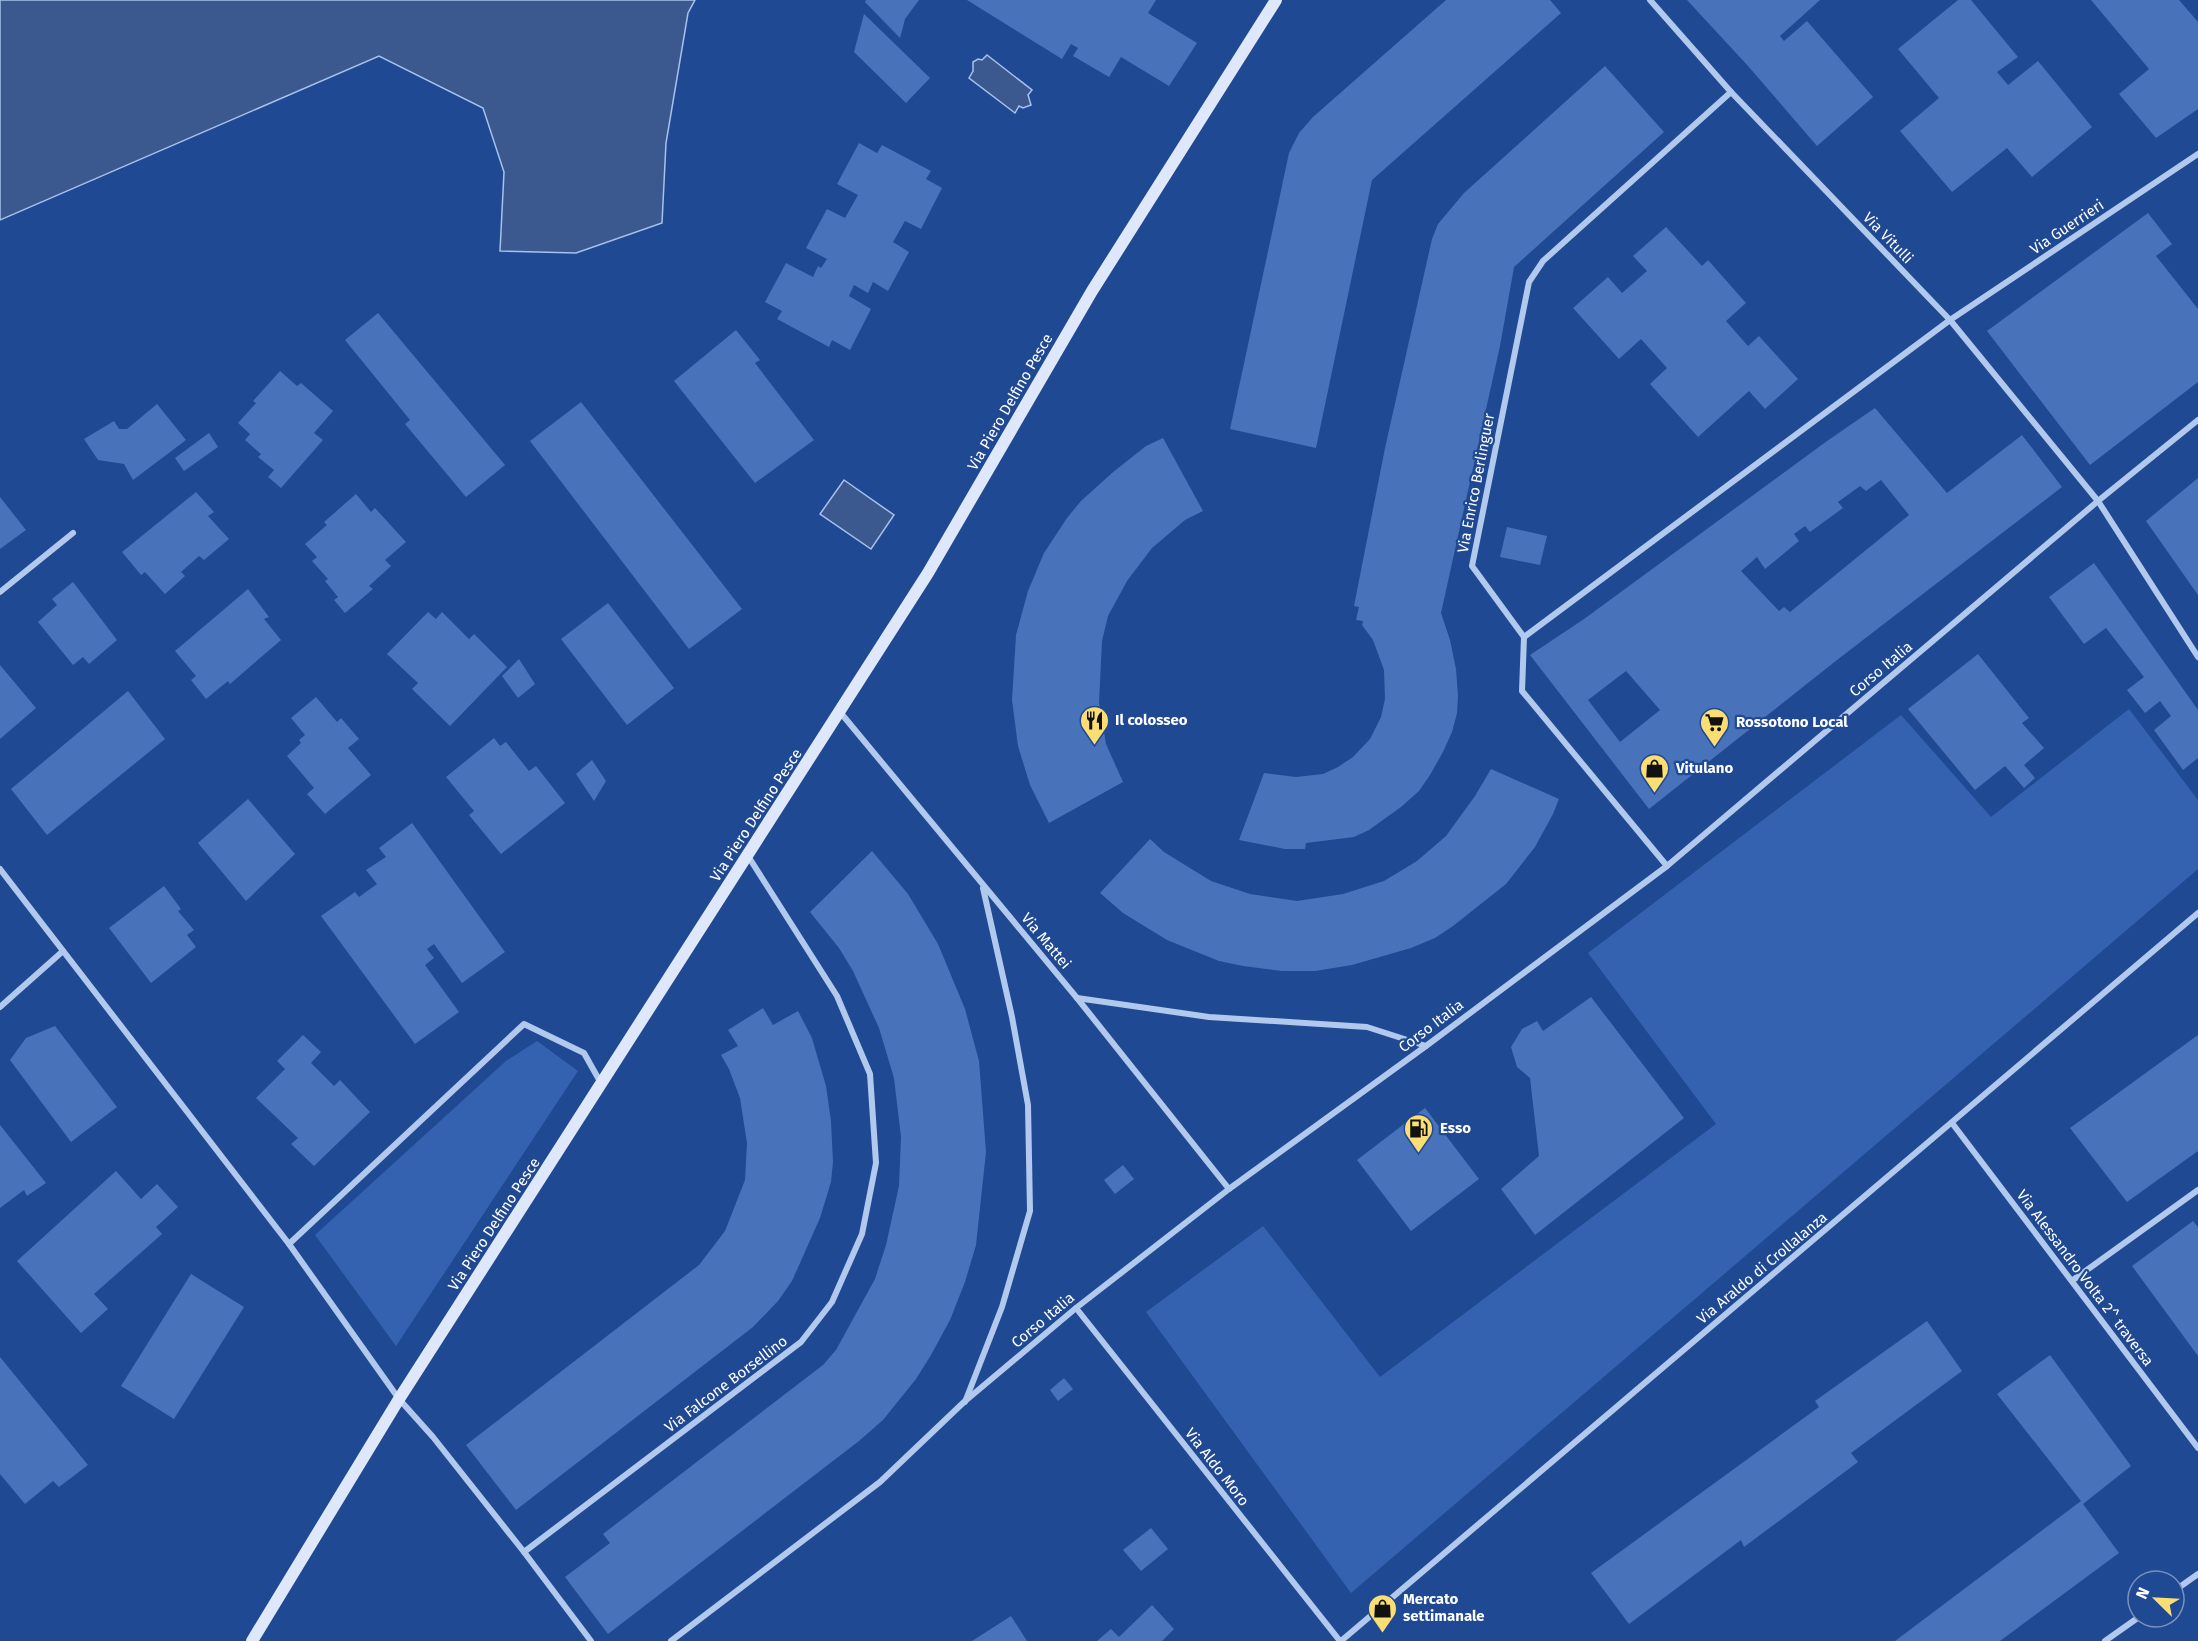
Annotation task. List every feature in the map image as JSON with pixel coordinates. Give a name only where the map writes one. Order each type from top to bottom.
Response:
[{"type":"street","name":"Via Piero Delfino Pesce","points":[[252,1641],[399,1399],[928,573],[1092,291],[1276,0]]},
{"type":"street","name":"Via Vitulli","points":[[1650,0],[1731,92],[1950,320],[2098,501],[2198,657]]},
{"type":"street","name":"Via Enrico Berlinguer","points":[[1524,638],[1472,566],[1529,282],[1543,261],[1731,92]]},
{"type":"street","name":"Via Guerrieri","points":[[1950,320],[2198,154]]},
{"type":"street","points":[[1667,866],[1522,691],[1524,638],[1950,320]]},
{"type":"street","name":"Corso Italia","points":[[671,1641],[880,1482],[964,1402],[1076,1308],[1229,1189],[1426,1046],[1667,866],[2098,501],[2198,420]]},
{"type":"street","points":[[0,592],[73,533]]},
{"type":"street","name":"Via Mattei","points":[[840,712],[1077,998],[1229,1189]]},
{"type":"street","name":"Via Falcone Borsellino","points":[[524,1552],[801,1342],[832,1302],[862,1234],[876,1162],[870,1074],[837,996],[748,856]]},
{"type":"street","points":[[0,869],[289,1244],[399,1399],[433,1437],[591,1641]]},
{"type":"street","points":[[964,1402],[1002,1307],[1030,1211],[1028,1105],[1012,1017],[983,884]]},
{"type":"street","name":"Via Araldo di Crollalanza","points":[[1340,1641],[2198,913]]},
{"type":"street","points":[[0,1007],[63,951]]},
{"type":"street","points":[[1077,998],[1209,1017],[1367,1027],[1426,1046]]},
{"type":"street","points":[[289,1244],[524,1024],[584,1053],[602,1085]]},
{"type":"street","name":"Via Alessandro Volta 2^ traversa","points":[[1952,1123],[2198,1448]]},
{"type":"street","points":[[2073,1280],[2198,1190]]},
{"type":"street","name":"Via Aldo Moro","points":[[1076,1308],[1340,1641]]},
{"type":"street","points":[[2105,1641],[2126,1626]]},
{"type":"shaded area","points":[[0,0],[695,0],[688,13],[666,143],[662,223],[576,253],[500,251],[504,172],[483,108],[379,56],[0,220]]},
{"type":"shaded area","points":[[987,55],[1032,90],[1028,95],[1031,105],[1023,108],[1019,106],[1015,113],[969,78],[973,71],[973,62],[978,59],[982,60]]},
{"type":"shaded area","points":[[844,480],[894,515],[871,549],[820,514]]},
{"type":"shaded area","points":[[2129,709],[2198,800],[2198,869],[1351,1593],[1146,1312],[1263,1226],[1380,1377],[1716,1124],[1588,953],[1901,715],[1991,817]]},
{"type":"shaded area","points":[[537,1041],[578,1071],[396,1346],[315,1235],[506,1061]]},
{"type":"building","points":[[866,0],[919,0],[905,19],[900,38],[865,2]]},
{"type":"building","points":[[967,0],[1156,0],[1148,13],[1197,43],[1169,86],[1121,57],[1109,77],[1073,56],[1078,48],[1071,44],[1062,59]]},
{"type":"building","points":[[1446,0],[1550,0],[1561,13],[1372,180],[1316,448],[1230,429],[1289,153],[1299,133],[1313,117]]},
{"type":"building","points":[[1687,0],[1820,0],[1780,36],[1784,41],[1807,21],[1873,97],[1817,146]]},
{"type":"building","points":[[1958,0],[1971,0],[2018,57],[1997,72],[2008,85],[2038,61],[2092,127],[2032,177],[2007,148],[1952,192],[1900,131],[1939,98],[1898,49]]},
{"type":"building","points":[[2091,0],[2179,0],[2198,22],[2198,109],[2156,138],[2119,94],[2149,69]]},
{"type":"building","points":[[864,14],[930,78],[906,103],[854,52]]},
{"type":"building","points":[[1605,66],[1664,132],[1514,267],[1500,346],[1441,613],[1456,669],[1458,696],[1457,713],[1452,732],[1443,752],[1419,791],[1369,830],[1354,837],[1306,843],[1305,849],[1285,849],[1239,840],[1264,773],[1296,777],[1323,774],[1338,767],[1353,757],[1370,739],[1381,717],[1385,699],[1384,670],[1373,640],[1362,625],[1363,621],[1356,620],[1359,607],[1354,606],[1385,448],[1432,239],[1438,224],[1464,193]]},
{"type":"building","points":[[859,143],[877,153],[882,145],[931,171],[926,179],[942,188],[921,229],[905,221],[893,242],[909,252],[888,291],[873,282],[868,293],[854,285],[849,296],[871,309],[850,350],[832,340],[829,347],[777,319],[782,311],[765,302],[786,263],[813,277],[818,266],[821,268],[827,259],[806,248],[827,209],[845,218],[858,195],[837,184]]},
{"type":"building","points":[[2148,213],[2172,244],[2156,256],[2198,309],[2198,382],[2090,465],[1987,331]]},
{"type":"building","points":[[1666,227],[1702,266],[1708,260],[1746,303],[1726,321],[1748,346],[1759,336],[1798,379],[1765,409],[1749,391],[1698,437],[1650,384],[1667,368],[1641,339],[1619,359],[1573,308],[1608,277],[1622,293],[1647,271],[1633,256]]},
{"type":"building","points":[[378,313],[505,465],[466,497],[405,424],[410,420],[345,340]]},
{"type":"building","points":[[736,330],[760,360],[755,363],[814,440],[755,483],[674,381]]},
{"type":"building","points":[[280,371],[297,386],[301,383],[333,411],[314,433],[323,440],[281,488],[268,477],[274,470],[258,457],[261,454],[245,440],[250,434],[238,423],[256,403],[253,401]]},
{"type":"building","points":[[581,402],[742,609],[689,649],[530,441]]},
{"type":"building","points":[[157,404],[186,440],[133,480],[124,464],[98,460],[84,439],[114,421],[119,429],[127,429]]},
{"type":"building","points":[[1875,408],[1947,493],[2022,435],[2062,487],[1837,660],[1649,809],[1530,655],[1584,619]],"holes":[[[1881,480],[1909,515],[1790,612],[1784,607],[1779,611],[1741,571],[1757,557],[1765,569],[1799,541],[1794,534],[1805,526],[1810,532],[1843,508],[1838,502],[1860,486],[1866,491]],[[1626,671],[1660,710],[1620,742],[1588,700]]]},
{"type":"building","points":[[209,433],[218,447],[184,471],[175,458]]},
{"type":"building","points":[[1163,438],[1203,511],[1185,520],[1152,548],[1127,581],[1108,616],[1102,641],[1099,703],[1106,744],[1123,782],[1049,823],[1030,785],[1018,746],[1012,700],[1016,635],[1028,591],[1044,553],[1081,501],[1146,446]]},
{"type":"building","points":[[2198,478],[2198,595],[2146,521]]},
{"type":"building","points":[[196,492],[214,512],[208,516],[229,539],[204,560],[199,556],[181,572],[185,576],[165,594],[145,572],[141,575],[122,552]]},
{"type":"building","points":[[356,494],[371,512],[375,508],[406,542],[385,560],[391,566],[369,586],[373,589],[345,613],[334,600],[338,597],[325,581],[328,579],[312,561],[317,557],[305,544],[327,525],[324,522]]},
{"type":"building","points":[[0,497],[26,530],[0,549]]},
{"type":"building","points":[[1507,527],[1547,536],[1540,565],[1500,557]]},
{"type":"building","points":[[2094,563],[2198,710],[2198,758],[2183,770],[2154,730],[2171,716],[2160,701],[2145,713],[2127,690],[2144,677],[2106,628],[2084,644],[2049,597]]},
{"type":"building","points":[[73,582],[117,640],[89,664],[83,657],[73,665],[38,622],[57,605],[52,599]]},
{"type":"building","points":[[248,589],[269,617],[264,619],[281,640],[230,684],[228,681],[206,699],[191,680],[196,676],[175,651]]},
{"type":"building","points":[[608,603],[674,688],[627,725],[561,639]]},
{"type":"building","points":[[428,612],[436,619],[442,612],[469,639],[474,634],[507,667],[450,726],[412,689],[418,683],[387,654]]},
{"type":"building","points":[[1978,654],[2029,718],[2022,723],[2044,748],[2024,765],[2035,778],[2024,788],[2005,766],[1975,790],[1908,709]]},
{"type":"building","points":[[519,659],[535,684],[518,698],[502,676]]},
{"type":"building","points":[[0,665],[36,708],[0,739]]},
{"type":"building","points":[[128,691],[165,739],[47,835],[11,789]]},
{"type":"building","points":[[316,697],[337,722],[341,718],[359,739],[348,748],[371,775],[325,814],[307,794],[314,788],[287,756],[301,743],[299,740],[305,735],[291,718]]},
{"type":"building","points":[[494,738],[500,746],[506,742],[529,771],[536,766],[565,803],[501,854],[469,815],[474,811],[446,777]]},
{"type":"building","points":[[592,760],[606,781],[594,801],[576,774]]},
{"type":"building","points":[[1491,769],[1559,799],[1553,814],[1535,847],[1506,884],[1453,926],[1435,938],[1411,948],[1352,965],[1315,971],[1282,971],[1243,966],[1219,961],[1167,940],[1123,913],[1100,893],[1150,839],[1164,852],[1211,881],[1250,894],[1297,901],[1343,894],[1384,881],[1417,861],[1446,836]]},
{"type":"building","points":[[248,799],[295,854],[246,901],[198,843]]},
{"type":"building","points":[[412,823],[505,952],[462,983],[434,944],[427,949],[434,958],[425,965],[459,1012],[415,1044],[321,916],[355,892],[359,897],[377,884],[366,870],[386,857],[379,848]]},
{"type":"building","points":[[872,851],[908,894],[938,944],[965,1009],[979,1061],[986,1152],[976,1245],[965,1282],[950,1320],[931,1355],[916,1379],[883,1420],[859,1441],[608,1634],[565,1577],[610,1543],[603,1534],[823,1365],[836,1350],[875,1279],[886,1245],[899,1186],[901,1137],[894,1078],[879,1028],[853,971],[839,948],[810,912]]},
{"type":"building","points":[[164,886],[181,909],[178,911],[194,930],[187,935],[196,947],[151,983],[109,928]]},
{"type":"building","points":[[1591,997],[1684,1118],[1535,1235],[1501,1189],[1539,1156],[1530,1078],[1517,1067],[1511,1047],[1522,1029],[1537,1021],[1543,1031]]},
{"type":"building","points":[[763,1008],[773,1025],[798,1011],[812,1038],[826,1086],[831,1121],[833,1162],[831,1182],[820,1218],[792,1281],[778,1301],[753,1327],[516,1510],[466,1445],[699,1265],[725,1231],[745,1180],[747,1143],[740,1098],[721,1055],[738,1046],[728,1030]]},
{"type":"building","points":[[55,1026],[117,1107],[71,1142],[10,1060],[26,1038]]},
{"type":"building","points":[[303,1035],[321,1052],[311,1063],[334,1086],[340,1080],[370,1112],[314,1166],[291,1144],[298,1138],[256,1098],[285,1069],[277,1061]]},
{"type":"building","points":[[2198,1035],[2198,1151],[2127,1202],[2070,1128]]},
{"type":"building","points":[[1425,1108],[1479,1179],[1411,1231],[1357,1160]]},
{"type":"building","points":[[0,1125],[46,1183],[27,1196],[24,1190],[0,1208]]},
{"type":"building","points":[[1123,1165],[1134,1179],[1115,1194],[1104,1180]]},
{"type":"building","points":[[116,1171],[141,1199],[157,1184],[178,1207],[156,1227],[162,1234],[94,1294],[108,1309],[81,1333],[17,1261]]},
{"type":"building","points":[[2193,1221],[2198,1227],[2198,1356],[2132,1266]]},
{"type":"building","points":[[191,1274],[244,1307],[174,1419],[121,1386]]},
{"type":"building","points":[[1927,1321],[1962,1371],[1851,1453],[1858,1462],[1744,1547],[1741,1540],[1629,1624],[1591,1573],[1819,1407],[1815,1401]]},
{"type":"building","points":[[2050,1355],[2131,1466],[2083,1504],[2119,1553],[2000,1641],[1895,1641],[2081,1501],[1997,1394]]},
{"type":"building","points":[[0,1357],[88,1465],[59,1487],[53,1481],[25,1504],[0,1474]]},
{"type":"building","points":[[1064,1378],[1073,1389],[1058,1401],[1050,1390]]},
{"type":"building","points":[[1151,1528],[1168,1549],[1141,1571],[1123,1550]]},
{"type":"building","points":[[1152,1605],[1174,1629],[1162,1641],[1097,1641],[1111,1629],[1119,1637]]},
{"type":"building","points":[[1011,1616],[1027,1641],[972,1641]]},
{"type":"place","name":"Il colosseo","points":[[1094,746]]},
{"type":"place","name":"Rossotono Local","points":[[1715,748]]},
{"type":"place","name":"Vitulano","points":[[1655,794]]},
{"type":"place","name":"Esso","points":[[1419,1154]]},
{"type":"place","name":"Mercato settimanale","points":[[1382,1634]]}]
